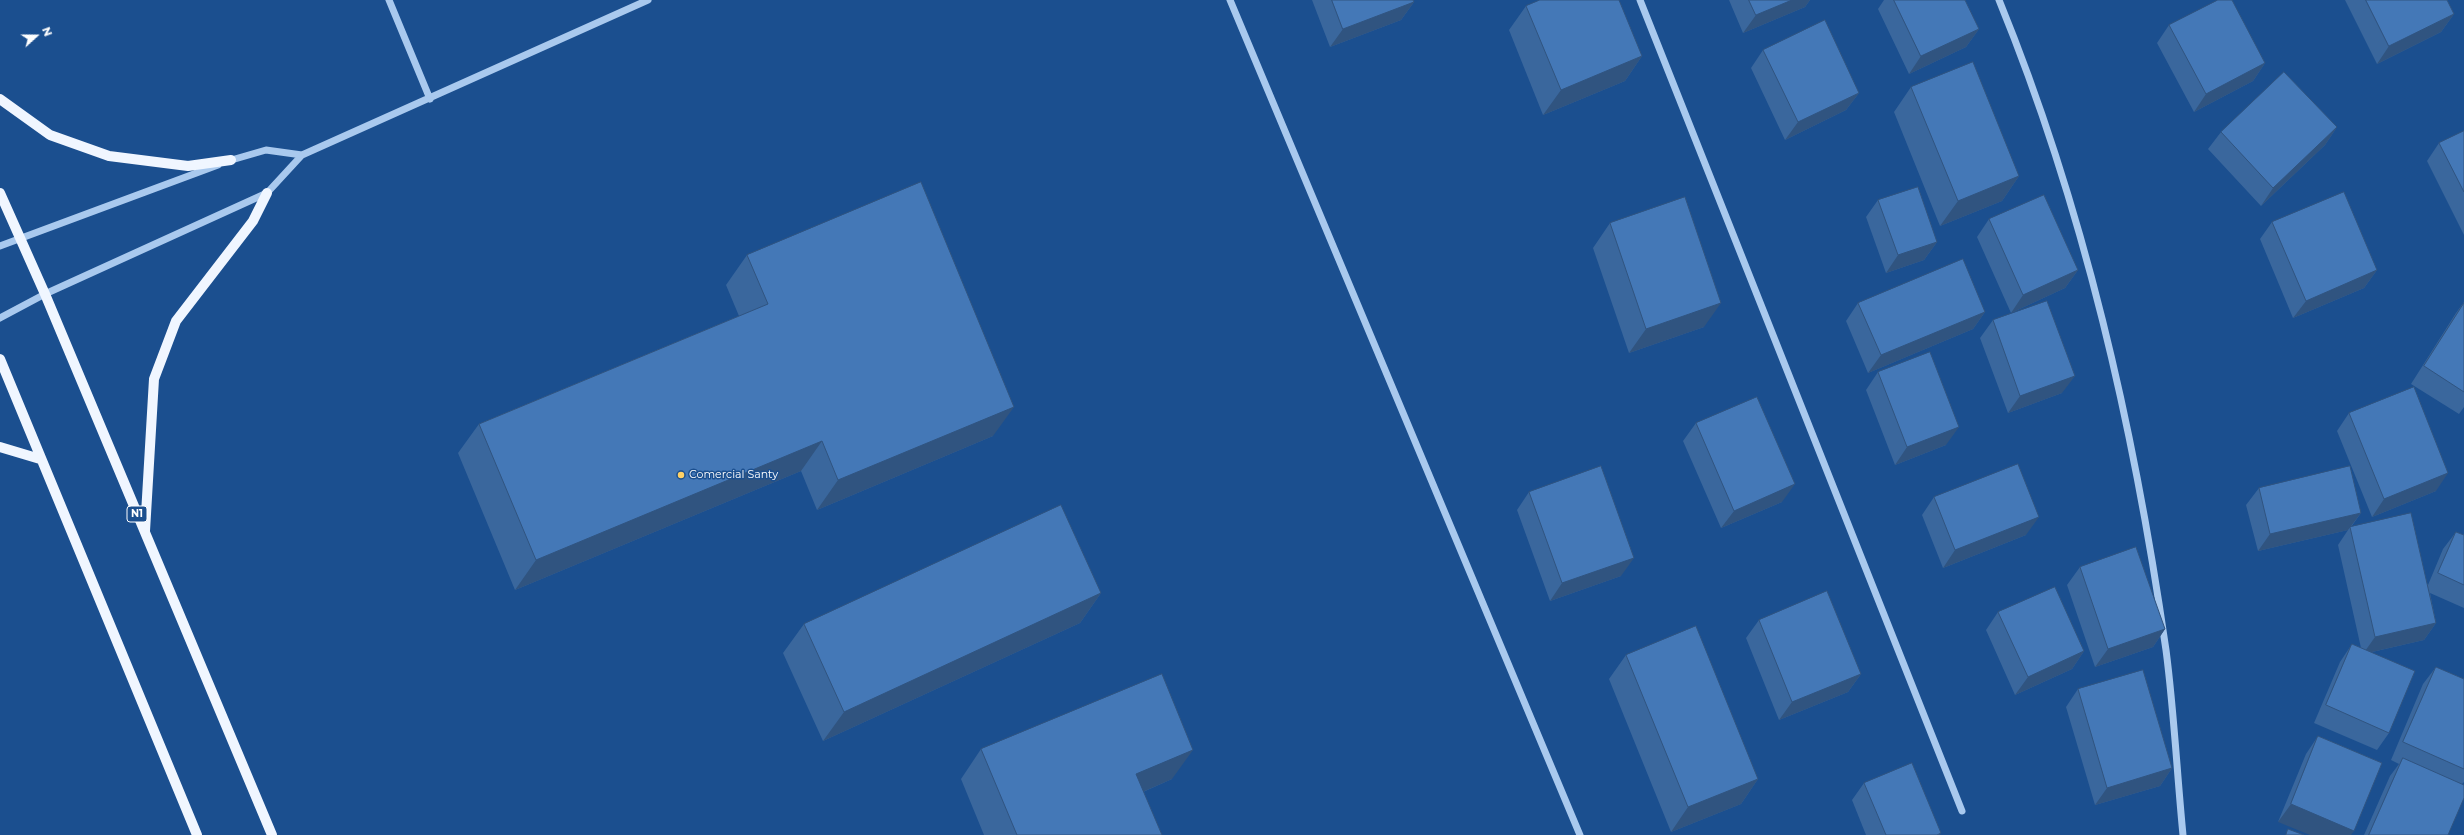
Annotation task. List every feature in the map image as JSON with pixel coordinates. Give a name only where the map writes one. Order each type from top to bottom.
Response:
[{"type":"main road","points":[[0,99],[50,135],[109,156],[188,166],[231,160]]},
{"type":"main road","name":"N1","points":[[0,193],[45,294],[272,835]]},
{"type":"main road","points":[[145,533],[154,379],[176,321],[252,221],[267,193]]},
{"type":"main road","points":[[0,359],[40,459],[197,835]]},
{"type":"main road","points":[[0,447],[40,459]]},
{"type":"street","points":[[389,0],[430,99]]},
{"type":"street","points":[[0,318],[45,294],[267,193],[302,155],[430,99],[648,0]]},
{"type":"street","points":[[1230,0],[1580,835]]},
{"type":"street","points":[[1640,0],[1962,811]]},
{"type":"street","points":[[1999,0],[2029,74],[2090,268],[2135,456],[2166,652],[2182,835]]},
{"type":"street","points":[[0,246],[231,160],[266,150],[302,155]]},
{"type":"building","points":[[1332,0],[1413,0],[1414,2],[1343,29]]},
{"type":"building","points":[[1540,0],[1619,0],[1642,56],[1561,90],[1526,6]]},
{"type":"building","points":[[1749,0],[1792,0],[1756,15]]},
{"type":"building","points":[[1894,0],[1965,0],[1979,29],[1921,56]]},
{"type":"building","points":[[2218,0],[2232,0],[2265,63],[2206,94],[2169,25]]},
{"type":"building","points":[[2366,0],[2447,0],[2454,14],[2389,46]]},
{"type":"building","points":[[1825,20],[1859,93],[1798,122],[1763,50]]},
{"type":"building","points":[[1973,62],[2019,176],[1958,201],[1911,87]]},
{"type":"building","points":[[2284,72],[2337,127],[2273,188],[2221,132]]},
{"type":"building","points":[[2464,131],[2464,192],[2439,143]]},
{"type":"building","points":[[921,182],[1014,407],[838,480],[822,441],[536,560],[479,424],[768,304],[747,255]]},
{"type":"building","points":[[1918,187],[1937,242],[1898,255],[1878,200]]},
{"type":"building","points":[[2344,192],[2377,270],[2306,301],[2272,222]]},
{"type":"building","points":[[2044,195],[2078,270],[2023,295],[1989,219]]},
{"type":"building","points":[[1685,197],[1721,303],[1646,329],[1610,223]]},
{"type":"building","points":[[1963,259],[1985,312],[1881,355],[1858,303]]},
{"type":"building","points":[[2047,301],[2075,376],[2020,396],[1993,320]]},
{"type":"building","points":[[2464,303],[2464,392],[2424,366]]},
{"type":"building","points":[[1930,352],[1959,427],[1907,447],[1878,372]]},
{"type":"building","points":[[2414,387],[2448,473],[2384,499],[2349,413]]},
{"type":"building","points":[[1757,397],[1795,484],[1734,511],[1696,423]]},
{"type":"building","points":[[2018,464],[2039,517],[1955,550],[1934,497]]},
{"type":"building","points":[[1601,466],[1634,558],[1562,583],[1529,492]]},
{"type":"building","points":[[2350,466],[2361,513],[2270,534],[2259,488]]},
{"type":"building","points":[[1061,505],[1101,593],[844,712],[804,624]]},
{"type":"building","points":[[2411,513],[2436,623],[2375,637],[2350,527]]},
{"type":"building","points":[[2456,532],[2464,535],[2464,585],[2438,573]]},
{"type":"building","points":[[2136,547],[2165,629],[2108,649],[2080,567]]},
{"type":"building","points":[[2055,587],[2084,651],[2028,677],[1998,612]]},
{"type":"building","points":[[1827,591],[1861,674],[1792,702],[1759,620]]},
{"type":"building","points":[[1696,626],[1758,779],[1688,807],[1626,655]]},
{"type":"building","points":[[2352,644],[2415,671],[2389,733],[2326,705]]},
{"type":"building","points":[[2436,667],[2464,679],[2464,769],[2403,742]]},
{"type":"building","points":[[2143,670],[2172,768],[2107,788],[2078,689]]},
{"type":"building","points":[[1162,674],[1193,750],[1136,774],[1162,835],[1017,835],[981,749]]},
{"type":"building","points":[[2318,736],[2382,763],[2354,831],[2291,804]]},
{"type":"building","points":[[2403,758],[2464,785],[2464,798],[2448,835],[2369,835]]},
{"type":"building","points":[[1912,763],[1941,833],[1937,835],[1886,835],[1864,783]]},
{"type":"building","points":[[2288,829],[2304,835],[2286,835]]},
{"type":"place","name":"Comercial Santy","points":[[681,475]]}]
